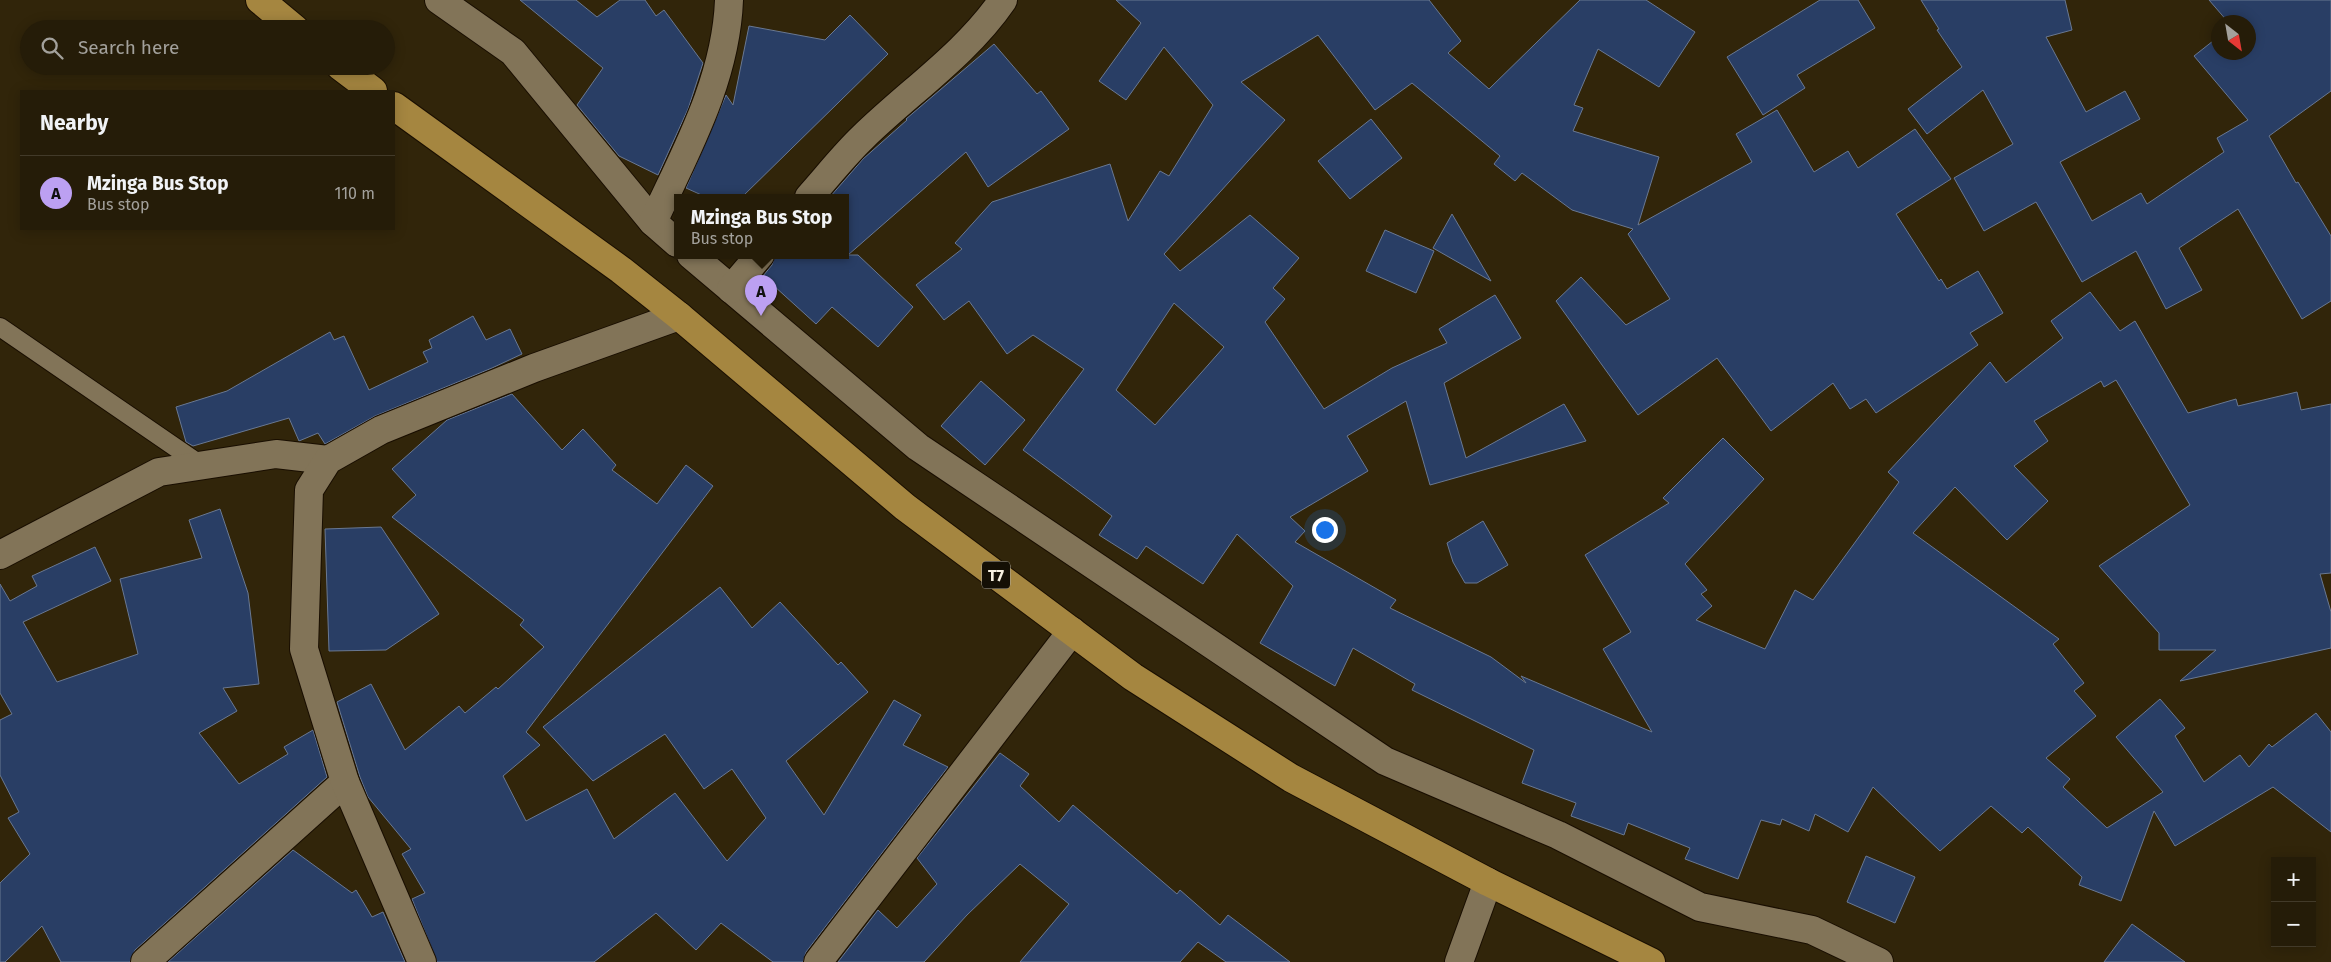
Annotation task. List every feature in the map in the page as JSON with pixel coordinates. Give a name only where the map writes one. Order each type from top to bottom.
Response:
[{"type":"highway","points":[[260,0],[284,20]]},
{"type":"highway","points":[[352,75],[372,90]]},
{"type":"highway","name":"T7","points":[[395,107],[620,270],[679,316],[905,507],[1133,677],[1291,778],[1488,882],[1651,962]]},
{"type":"street","points":[[439,0],[513,52],[653,222],[674,240]]},
{"type":"street","points":[[653,222],[703,117],[724,43],[729,0]]},
{"type":"street","points":[[812,194],[862,138],[958,50],[994,13],[1003,0]]},
{"type":"street","points":[[696,259],[918,447],[1385,761],[1558,835],[1700,907],[1812,930],[1879,962]]},
{"type":"street","points":[[730,289],[756,259]]},
{"type":"street","points":[[422,962],[346,782],[304,649],[309,490],[328,460],[381,430],[534,368],[679,316]]},
{"type":"street","points":[[0,555],[159,472],[276,454],[328,460]]},
{"type":"street","points":[[818,962],[1072,631]]},
{"type":"street","points":[[144,962],[346,782]]},
{"type":"street","points":[[1459,962],[1488,882]]},
{"type":"lane","points":[[0,327],[200,465]]},
{"type":"building","points":[[520,0],[576,0],[597,17],[620,0],[645,0],[656,16],[664,10],[703,63],[688,109],[658,175],[619,156],[577,105],[603,68]]},
{"type":"building","points":[[1116,0],[1429,0],[1461,41],[1448,53],[1489,89],[1580,0],[1646,0],[1695,32],[1659,87],[1598,49],[1574,105],[1583,108],[1573,131],[1659,157],[1638,225],[1752,162],[1736,134],[1777,110],[1814,172],[1848,151],[1858,168],[1915,129],[1951,179],[1896,214],[1939,281],[1941,279],[1947,289],[1978,271],[2003,313],[1970,333],[1978,345],[1876,413],[1866,399],[1850,409],[1833,383],[1771,431],[1717,358],[1638,415],[1556,301],[1581,277],[1626,325],[1670,299],[1628,234],[1633,229],[1572,210],[1522,173],[1515,181],[1494,164],[1500,156],[1412,83],[1375,110],[1318,35],[1241,82],[1285,120],[1164,254],[1180,271],[1250,215],[1299,258],[1273,288],[1285,299],[1265,322],[1324,409],[1392,368],[1447,343],[1439,329],[1495,295],[1521,338],[1444,383],[1466,458],[1564,404],[1586,441],[1430,485],[1406,401],[1347,436],[1368,471],[1290,517],[1305,531],[1295,542],[1396,600],[1390,608],[1491,657],[1526,683],[1521,676],[1652,732],[1603,649],[1631,632],[1585,555],[1669,503],[1663,498],[1723,438],[1764,479],[1685,564],[1707,590],[1701,594],[1712,606],[1696,620],[1765,649],[1795,590],[1813,600],[1899,482],[1888,472],[1990,362],[2006,383],[2063,338],[2051,321],[2090,292],[2120,331],[2135,321],[2188,413],[2236,399],[2238,406],[2297,392],[2301,410],[2331,404],[2331,573],[2320,574],[2331,612],[2331,648],[2180,681],[2216,650],[2159,650],[2159,633],[2099,566],[2190,505],[2116,380],[2104,387],[2101,381],[2034,421],[2048,441],[2014,466],[2048,501],[2007,540],[1955,487],[1913,533],[2059,639],[2053,644],[2084,683],[2074,691],[2096,716],[2046,758],[2070,779],[2063,787],[2107,828],[2163,792],[2116,737],[2160,699],[2185,728],[2175,736],[2204,782],[2240,755],[2249,767],[2269,744],[2272,747],[2316,713],[2331,732],[2331,832],[2273,787],[2175,846],[2154,811],[2121,901],[2079,885],[2082,877],[2028,827],[2022,833],[1991,806],[1940,851],[1873,787],[1848,832],[1815,814],[1809,831],[1782,819],[1780,825],[1761,820],[1738,879],[1685,859],[1690,848],[1628,823],[1624,835],[1571,816],[1576,803],[1522,783],[1534,750],[1412,690],[1415,684],[1353,648],[1335,686],[1260,643],[1293,586],[1237,534],[1203,584],[1146,546],[1137,559],[1099,535],[1112,516],[1023,450],[1084,369],[1033,335],[1007,354],[969,301],[944,320],[916,285],[962,249],[955,243],[992,202],[1110,164],[1128,221],[1160,171],[1169,176],[1213,105],[1164,47],[1126,100],[1099,81],[1141,23]],"holes":[[[1174,303],[1224,347],[1155,425],[1116,390]]]},
{"type":"building","points":[[1820,0],[1858,0],[1875,28],[1797,75],[1805,88],[1763,115],[1727,57]]},
{"type":"building","points":[[1921,0],[2065,0],[2072,30],[2046,37],[2086,112],[2125,91],[2140,119],[2060,162],[2092,221],[2141,193],[2147,204],[2224,152],[2217,138],[2248,120],[2194,56],[2211,43],[2211,60],[2256,60],[2256,15],[2222,15],[2209,0],[2331,0],[2331,91],[2269,136],[2296,183],[2298,182],[2331,236],[2331,301],[2302,319],[2238,209],[2179,248],[2202,290],[2166,309],[2136,251],[2082,282],[2036,202],[1984,231],[1954,178],[2013,144],[1983,90],[1927,134],[1908,109],[1962,67],[1937,30],[1939,29]]},
{"type":"building","points":[[850,15],[888,54],[745,194],[699,194],[686,188],[726,95],[733,105],[749,26],[825,40]]},
{"type":"building","points":[[994,44],[1037,94],[1041,91],[1069,129],[988,187],[966,152],[849,254],[849,194],[833,194],[863,159],[906,119]]},
{"type":"building","points":[[1371,119],[1402,158],[1350,199],[1318,161]]},
{"type":"building","points":[[1452,214],[1491,281],[1433,248]]},
{"type":"building","points":[[1385,230],[1434,251],[1416,293],[1366,271]]},
{"type":"building","points":[[849,255],[858,255],[913,307],[878,347],[832,307],[816,324],[763,276],[772,265],[774,259],[849,259]]},
{"type":"building","points":[[473,316],[486,340],[510,329],[522,354],[375,416],[325,444],[318,433],[299,441],[289,418],[193,446],[186,442],[176,407],[227,391],[330,332],[334,340],[344,336],[369,390],[428,362],[423,352],[432,348],[429,340]]},
{"type":"building","points":[[981,381],[1025,420],[985,465],[941,426]]},
{"type":"building","points":[[512,394],[562,450],[583,429],[616,465],[612,470],[657,504],[686,465],[713,486],[526,732],[540,745],[503,776],[526,821],[587,789],[614,839],[675,793],[727,861],[766,818],[732,769],[704,789],[665,734],[593,781],[543,727],[720,587],[752,628],[780,602],[838,665],[841,662],[868,692],[786,761],[824,815],[894,700],[921,715],[903,745],[948,767],[806,952],[803,962],[773,962],[721,923],[696,950],[656,913],[594,962],[437,962],[412,899],[425,893],[402,854],[411,849],[368,797],[337,702],[371,684],[405,750],[459,706],[465,713],[496,687],[498,689],[544,647],[520,625],[524,620],[392,517],[416,495],[392,469],[447,420]]},
{"type":"building","points":[[220,509],[248,593],[259,684],[223,688],[237,711],[199,733],[239,784],[288,754],[284,747],[313,730],[327,777],[135,950],[130,962],[61,962],[42,926],[5,962],[0,962],[0,883],[30,854],[8,818],[19,812],[0,775],[0,720],[12,714],[0,693],[0,584],[10,601],[37,586],[32,576],[95,547],[111,581],[23,622],[57,682],[138,654],[120,579],[202,558],[189,520]]},
{"type":"building","points":[[1483,521],[1508,565],[1477,583],[1465,583],[1453,562],[1447,543]]},
{"type":"building","points":[[381,527],[439,614],[386,650],[329,651],[325,529]]},
{"type":"building","points":[[1000,753],[1029,774],[1020,786],[1059,822],[1073,805],[1177,894],[1180,890],[1220,925],[1228,915],[1290,962],[1226,962],[1198,942],[1180,962],[1020,962],[1069,904],[1020,864],[967,915],[924,962],[838,962],[878,910],[897,928],[937,884],[917,858]]},
{"type":"building","points":[[293,850],[352,893],[356,890],[372,917],[383,912],[405,962],[168,962]]},
{"type":"building","points":[[1866,856],[1915,877],[1895,923],[1847,902]]},
{"type":"building","points":[[2132,924],[2185,962],[2104,962]]},
{"type":"place","name":"Mzinga Bus Stop","points":[[761,316]]}]
